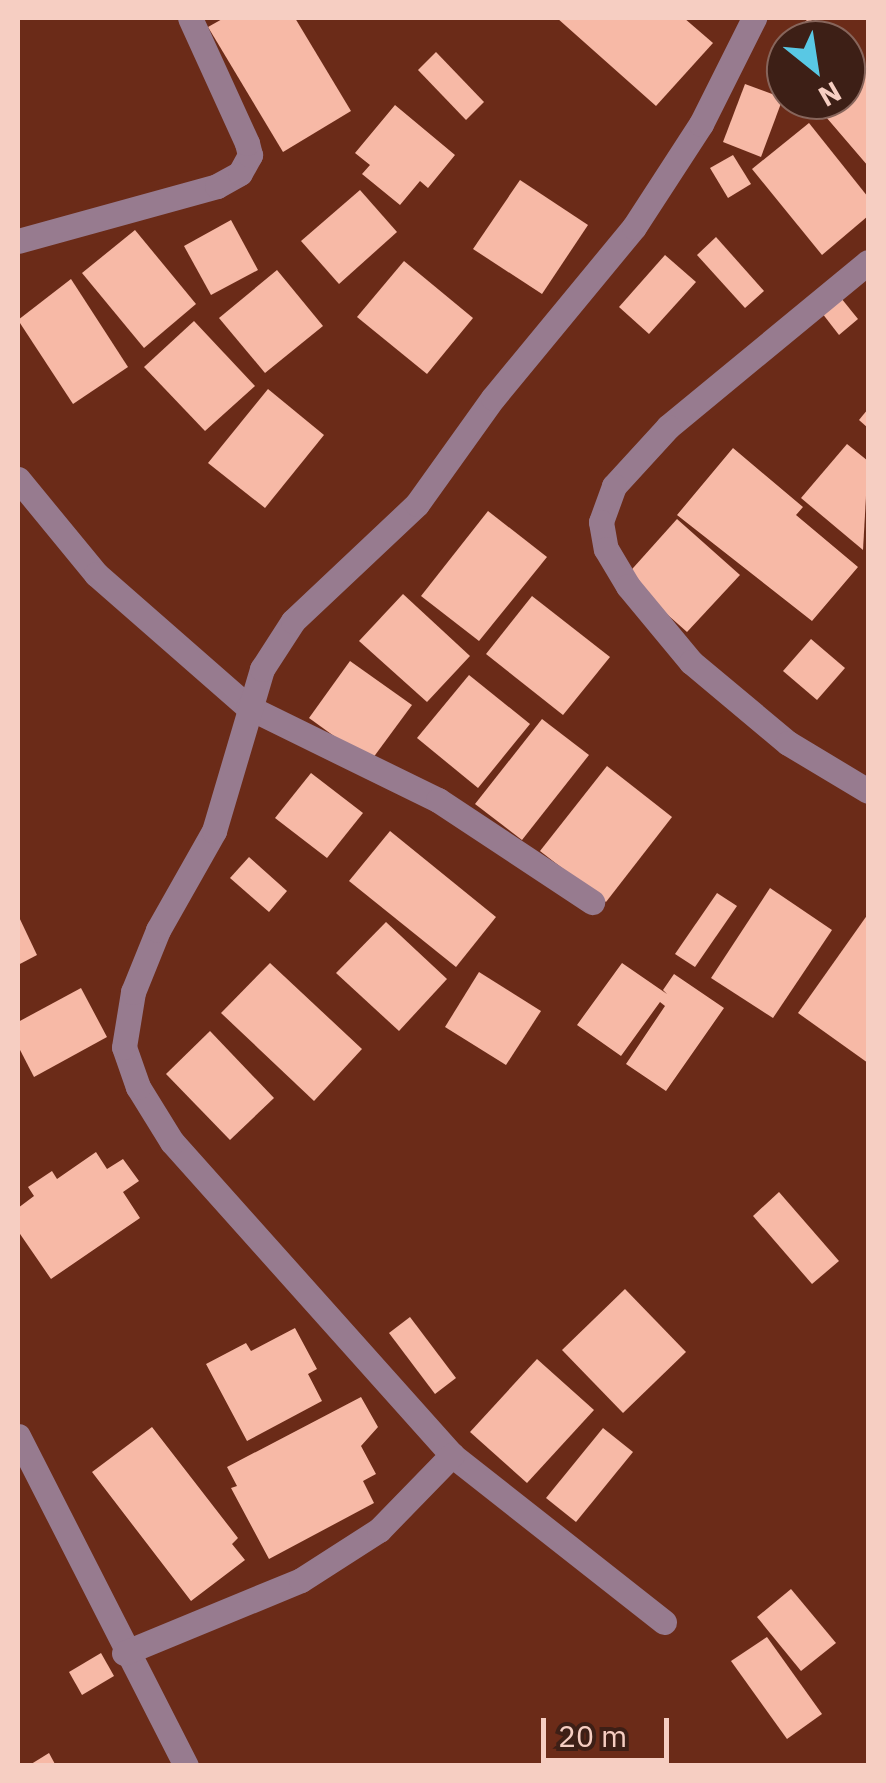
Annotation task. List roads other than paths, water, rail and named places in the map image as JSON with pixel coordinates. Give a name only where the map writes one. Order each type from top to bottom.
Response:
[{"type":"street","points":[[18,241],[217,186],[240,172],[250,154],[247,144],[190,18]]},
{"type":"street","points":[[664,1622],[452,1455],[172,1142],[138,1087],[124,1048],[134,992],[158,930],[214,831],[248,707],[293,621],[417,504],[493,398],[634,228],[701,124],[754,18]]},
{"type":"street","points":[[868,262],[668,427],[614,486],[601,522],[606,549],[628,586],[691,662],[788,743],[868,791]]},
{"type":"street","points":[[18,479],[96,574],[248,707],[438,800],[592,902]]},
{"type":"street","points":[[18,1436],[124,1653],[186,1766]]},
{"type":"street","points":[[124,1653],[301,1580],[379,1530],[452,1455]]}]
